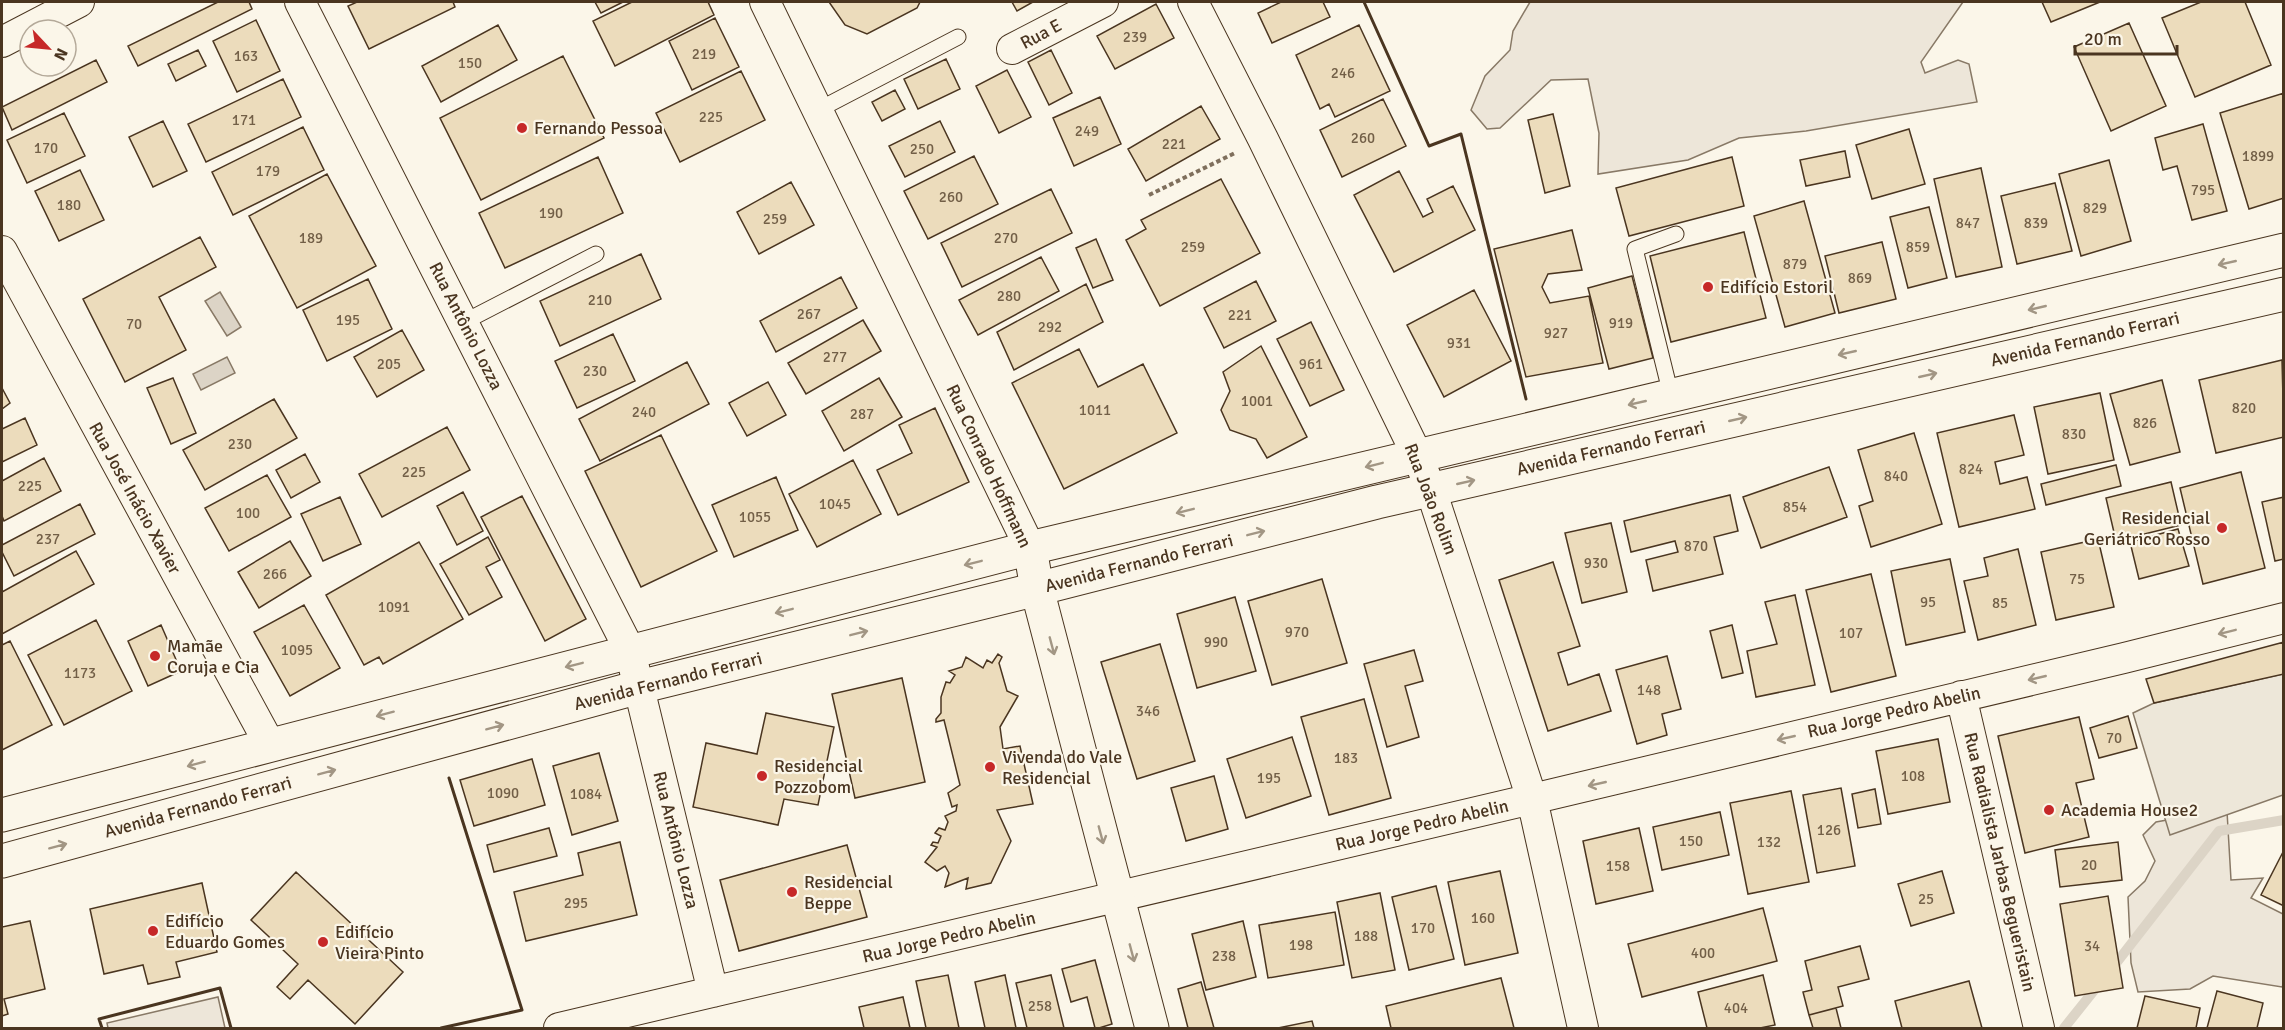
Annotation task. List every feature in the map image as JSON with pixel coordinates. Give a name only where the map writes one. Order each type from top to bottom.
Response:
[{"type":"main road","name":"Avenida Fernando Ferrari","points":[[2,815],[1030,548],[2283,250]]},
{"type":"main road","name":"Avenida Fernando Ferrari","points":[[2,861],[639,687],[1431,490],[2283,294]]},
{"type":"main road","name":"Rua Conrado Hoffmann","points":[[1030,548],[1037,589],[1152,1029]]},
{"type":"street","points":[[2,42],[79,2]]},
{"type":"street","name":"Rua Antônio Lozza","points":[[300,2],[630,651],[713,992]]},
{"type":"street","name":"Rua Conrado Hoffmann","points":[[765,2],[1030,548]]},
{"type":"street","name":"Rua E","points":[[1012,49],[1103,2]]},
{"type":"street","name":"Rua João Rolim","points":[[1193,2],[1263,139],[1417,455],[1431,490],[1532,799],[1583,1029]]},
{"type":"street","name":"Rua José Inácio Xavier","points":[[2,251],[270,745]]},
{"type":"street","name":"Rua Jorge Pedro Abelin","points":[[559,1029],[1532,799],[2283,618]]},
{"type":"street","name":"Rua Radialista Jarbas Begueristain","points":[[1961,696],[2038,1029]]},
{"type":"lane","points":[[818,110],[958,37]]},
{"type":"lane","points":[[1671,395],[1635,249],[1676,234]]},
{"type":"lane","points":[[464,322],[596,254]]},
{"type":"path","points":[[1149,195],[1263,139]]},
{"type":"shaded area","points":[[1530,2],[1963,2],[1921,62],[1925,73],[1958,60],[1969,64],[1977,102],[1806,131],[1739,138],[1688,160],[1598,174],[1599,133],[1588,79],[1551,80],[1500,128],[1487,129],[1471,110],[1485,76],[1510,50],[1513,31]]},
{"type":"shaded area","points":[[220,292],[241,327],[227,336],[205,301]]},
{"type":"shaded area","points":[[227,357],[235,373],[201,390],[193,374]]},
{"type":"shaded area","points":[[2283,674],[2283,795],[2170,835],[2133,713],[2154,703]]},
{"type":"shaded area","points":[[2226,794],[2231,880],[2263,878],[2251,898],[2283,914],[2283,985],[2282,987],[2213,976],[2190,989],[2138,992],[2131,963],[2128,897],[2145,881],[2155,861],[2143,835],[2156,822],[2167,820]]},
{"type":"shaded area","points":[[218,997],[225,1028],[108,1028],[107,1023]]},
{"type":"building","points":[[218,2],[249,2],[252,9],[138,66],[128,46]]},
{"type":"building","points":[[357,2],[453,2],[455,7],[369,49],[348,6]]},
{"type":"building","points":[[595,2],[623,2],[601,13]]},
{"type":"building","points":[[632,2],[708,2],[714,15],[615,66],[593,21]]},
{"type":"building","points":[[829,2],[920,2],[917,8],[867,34],[845,25]]},
{"type":"building","points":[[1012,2],[1033,2],[1017,11]]},
{"type":"building","points":[[1281,2],[1323,2],[1330,17],[1272,43],[1258,13]]},
{"type":"building","points":[[2042,2],[2100,2],[2051,22]]},
{"type":"building","points":[[2201,2],[2245,2],[2271,65],[2195,97],[2162,18]]},
{"type":"building","points":[[1156,4],[1174,38],[1115,69],[1097,36]]},
{"type":"building","points":[[715,18],[739,67],[692,90],[669,41]]},
{"type":"building","points":[[256,20],[280,71],[237,92],[213,41]]},
{"type":"building","points":[[2129,23],[2166,106],[2111,131],[2074,47]]},
{"type":"building","points":[[498,25],[517,60],[441,102],[422,66]]},
{"type":"building","points":[[1359,25],[1390,91],[1335,117],[1329,104],[1320,109],[1296,55]]},
{"type":"building","points":[[198,50],[206,66],[176,81],[168,64]]},
{"type":"building","points":[[1051,50],[1072,93],[1049,105],[1028,62]]},
{"type":"building","name":"Fernando Pessoa","points":[[563,56],[604,138],[481,200],[440,118]]},
{"type":"building","points":[[946,59],[960,89],[918,109],[904,79]]},
{"type":"building","points":[[96,60],[107,82],[12,130],[2,107],[60,78],[78,78],[78,69]]},
{"type":"building","points":[[1007,70],[1031,117],[999,133],[976,86]]},
{"type":"building","points":[[741,71],[765,120],[680,162],[656,113]]},
{"type":"building","points":[[283,79],[301,117],[206,162],[188,124]]},
{"type":"building","points":[[895,90],[905,109],[882,121],[872,102]]},
{"type":"building","points":[[2284,93],[2284,198],[2249,209],[2220,113]]},
{"type":"building","points":[[1100,97],[1121,144],[1074,166],[1053,118]]},
{"type":"building","points":[[1383,99],[1406,146],[1342,177],[1320,130]]},
{"type":"building","points":[[1201,106],[1220,139],[1146,181],[1128,149]]},
{"type":"building","points":[[64,113],[85,156],[27,183],[7,140]]},
{"type":"building","points":[[1553,114],[1570,186],[1545,193],[1528,120]]},
{"type":"building","points":[[163,121],[187,171],[153,187],[129,137]]},
{"type":"building","points":[[940,121],[955,152],[905,177],[889,146]]},
{"type":"building","points":[[2203,124],[2227,211],[2192,220],[2177,166],[2163,170],[2155,138]]},
{"type":"building","points":[[303,127],[324,170],[233,215],[212,172]]},
{"type":"building","points":[[1909,129],[1925,184],[1872,199],[1856,145]]},
{"type":"building","points":[[1845,151],[1850,177],[1806,186],[1800,160]]},
{"type":"building","points":[[974,156],[998,204],[928,239],[904,191]]},
{"type":"building","points":[[598,157],[623,213],[505,268],[479,213]]},
{"type":"building","points":[[1732,157],[1744,206],[1629,236],[1616,188]]},
{"type":"building","points":[[2109,160],[2131,241],[2081,256],[2059,174]]},
{"type":"building","points":[[1981,168],[2002,267],[1956,277],[1934,179]]},
{"type":"building","points":[[80,170],[104,220],[59,241],[35,191]]},
{"type":"building","points":[[1399,171],[1423,217],[1433,212],[1427,199],[1453,186],[1475,230],[1394,272],[1354,195]]},
{"type":"building","points":[[327,174],[376,266],[297,308],[249,216]]},
{"type":"building","points":[[1221,179],[1260,253],[1160,306],[1126,240],[1146,229],[1141,220]]},
{"type":"building","points":[[791,182],[814,225],[759,254],[737,212]]},
{"type":"building","points":[[2055,183],[2072,251],[2017,264],[2001,196]]},
{"type":"building","points":[[1051,189],[1072,233],[962,287],[941,243]]},
{"type":"building","points":[[1804,201],[1835,313],[1785,327],[1754,216]]},
{"type":"building","points":[[1929,207],[1947,278],[1908,288],[1890,217]]},
{"type":"building","points":[[1572,230],[1582,270],[1548,274],[1542,287],[1550,303],[1589,296],[1603,363],[1526,377],[1494,249]]},
{"type":"building","name":"Edifício Estoril","points":[[1744,232],[1766,318],[1671,342],[1650,256]]},
{"type":"building","points":[[200,237],[216,267],[159,297],[186,350],[125,382],[83,299]]},
{"type":"building","points":[[1096,239],[1113,280],[1093,288],[1076,248]]},
{"type":"building","points":[[1882,242],[1896,299],[1839,313],[1825,256]]},
{"type":"building","points":[[641,254],[661,299],[560,346],[540,301]]},
{"type":"building","points":[[1041,257],[1059,291],[978,335],[959,300]]},
{"type":"building","points":[[1632,276],[1653,358],[1609,369],[1588,288]]},
{"type":"building","points":[[841,277],[857,308],[776,352],[760,321]]},
{"type":"building","points":[[368,279],[392,329],[327,361],[303,310]]},
{"type":"building","points":[[1256,281],[1276,321],[1224,348],[1204,308]]},
{"type":"building","points":[[1086,284],[1103,322],[1014,370],[997,332]]},
{"type":"building","points":[[1474,290],[1511,361],[1444,397],[1407,325]]},
{"type":"building","points":[[863,320],[881,351],[806,394],[788,363]]},
{"type":"building","points":[[1311,322],[1344,390],[1310,406],[1277,339]]},
{"type":"building","points":[[402,330],[424,370],[377,397],[354,357]]},
{"type":"building","points":[[613,334],[635,381],[577,408],[555,361]]},
{"type":"building","points":[[1261,346],[1307,437],[1267,458],[1256,439],[1230,430],[1221,410],[1230,391],[1223,372]]},
{"type":"building","points":[[1079,349],[1098,387],[1143,364],[1177,433],[1064,489],[1012,383]]},
{"type":"building","points":[[2282,360],[2284,437],[2216,453],[2199,380]]},
{"type":"building","points":[[687,362],[709,404],[600,461],[579,419]]},
{"type":"building","points":[[173,378],[196,433],[171,444],[147,388]]},
{"type":"building","points":[[879,378],[902,417],[844,451],[822,411]]},
{"type":"building","points":[[2162,380],[2180,452],[2130,465],[2110,394]]},
{"type":"building","points":[[768,382],[786,415],[747,436],[729,403]]},
{"type":"building","points":[[2,388],[10,403],[2,409]]},
{"type":"building","points":[[2100,393],[2114,460],[2048,474],[2034,407]]},
{"type":"building","points":[[274,399],[297,438],[205,490],[183,450]]},
{"type":"building","points":[[935,408],[969,482],[898,515],[877,470],[912,453],[899,425]]},
{"type":"building","points":[[2014,415],[2024,455],[1995,462],[2000,484],[2027,477],[2035,509],[1959,527],[1937,433]]},
{"type":"building","points":[[25,418],[37,445],[2,462],[2,429]]},
{"type":"building","points":[[447,427],[470,470],[382,517],[359,474]]},
{"type":"building","points":[[1914,433],[1942,524],[1871,547],[1859,506],[1873,501],[1858,450]]},
{"type":"building","points":[[661,435],[717,551],[641,587],[585,471]]},
{"type":"building","points":[[305,454],[320,482],[291,498],[276,470]]},
{"type":"building","points":[[44,458],[61,491],[4,521],[2,481]]},
{"type":"building","points":[[853,460],[881,514],[817,547],[789,494]]},
{"type":"building","points":[[2116,465],[2121,486],[2046,505],[2041,484]]},
{"type":"building","points":[[1829,467],[1847,517],[1761,548],[1743,497]]},
{"type":"building","name":"Residencial Geriátrico Rosso","points":[[2241,472],[2265,568],[2203,584],[2180,488]]},
{"type":"building","points":[[267,475],[291,517],[229,551],[205,508]]},
{"type":"building","points":[[776,477],[798,530],[734,557],[712,505]]},
{"type":"building","points":[[2171,482],[2181,525],[2116,541],[2106,498]]},
{"type":"building","points":[[463,492],[483,531],[457,545],[437,506]]},
{"type":"building","points":[[1730,495],[1738,531],[1714,537],[1723,574],[1653,591],[1646,560],[1678,552],[1675,541],[1631,552],[1624,521]]},
{"type":"building","points":[[522,496],[586,619],[545,641],[481,517]]},
{"type":"building","points":[[340,497],[361,544],[323,561],[301,514]]},
{"type":"building","points":[[2284,497],[2284,559],[2275,561],[2262,502]]},
{"type":"building","points":[[80,504],[95,534],[14,576],[2,552],[2,545]]},
{"type":"building","points":[[1611,523],[1627,592],[1582,603],[1565,533]]},
{"type":"building","points":[[2178,529],[2189,566],[2139,579],[2130,542]]},
{"type":"building","points":[[488,537],[500,560],[486,567],[502,597],[469,615],[440,564]]},
{"type":"building","points":[[2098,539],[2114,607],[2056,620],[2041,552]]},
{"type":"building","points":[[290,541],[311,576],[259,608],[238,572]]},
{"type":"building","points":[[419,542],[463,619],[383,664],[379,657],[364,665],[326,595]]},
{"type":"building","points":[[2018,549],[2036,625],[1978,640],[1964,581],[1988,576],[1984,558]]},
{"type":"building","points":[[76,551],[94,584],[2,634],[2,592]]},
{"type":"building","points":[[1950,559],[1965,632],[1906,645],[1891,571]]},
{"type":"building","points":[[1553,562],[1580,646],[1558,653],[1568,685],[1599,674],[1611,711],[1548,731],[1499,580]]},
{"type":"building","points":[[1871,574],[1896,676],[1831,692],[1806,590]]},
{"type":"building","points":[[1322,579],[1347,663],[1272,685],[1248,601]]},
{"type":"building","points":[[1795,595],[1815,685],[1756,697],[1747,651],[1777,644],[1765,602]]},
{"type":"building","points":[[1235,597],[1256,671],[1197,688],[1177,614]]},
{"type":"building","points":[[304,605],[340,668],[290,696],[254,632]]},
{"type":"building","points":[[96,620],[132,691],[64,725],[28,655]]},
{"type":"building","name":"Mamãe Coruja e Cia","points":[[161,625],[181,671],[148,686],[128,641]]},
{"type":"building","points":[[1732,625],[1743,673],[1722,678],[1710,631]]},
{"type":"building","points":[[10,641],[52,725],[2,750],[2,645]]},
{"type":"building","points":[[2284,642],[2284,674],[2154,703],[2146,679]]},
{"type":"building","points":[[1160,644],[1195,761],[1137,779],[1101,662]]},
{"type":"building","points":[[1414,650],[1423,681],[1405,686],[1419,737],[1387,747],[1364,664]]},
{"type":"building","name":"Vivenda do Vale Residencial","points":[[998,654],[1002,657],[999,663],[1007,691],[1018,696],[1000,727],[1003,749],[1020,746],[1033,804],[997,810],[1011,841],[991,883],[966,889],[968,878],[945,887],[949,873],[945,866],[937,871],[925,862],[937,847],[931,845],[933,842],[938,843],[941,836],[935,833],[939,828],[945,830],[948,822],[945,816],[956,811],[957,805],[952,807],[948,793],[960,785],[944,720],[936,722],[941,713],[941,697],[946,682],[950,683],[955,675],[949,671],[962,667],[966,657],[983,668],[987,660],[992,663]]},
{"type":"building","points":[[1667,656],[1681,709],[1662,714],[1667,735],[1637,744],[1616,670]]},
{"type":"building","points":[[902,678],[925,782],[855,798],[832,694]]},
{"type":"building","points":[[1364,699],[1391,798],[1329,815],[1301,717]]},
{"type":"building","name":"Residencial Pozzobom","points":[[766,713],[834,727],[818,805],[784,799],[778,825],[693,807],[706,743],[757,754]]},
{"type":"building","points":[[2128,716],[2137,748],[2099,758],[2090,728]]},
{"type":"building","name":"Academia House2","points":[[2079,717],[2094,779],[2076,783],[2089,837],[2025,853],[1998,736]]},
{"type":"building","points":[[1292,737],[1311,796],[1246,818],[1227,759]]},
{"type":"building","points":[[1938,739],[1950,802],[1888,814],[1876,751]]},
{"type":"building","points":[[599,753],[618,821],[572,835],[553,766]]},
{"type":"building","points":[[532,759],[545,805],[474,826],[460,780]]},
{"type":"building","points":[[1214,776],[1228,829],[1186,841],[1171,788]]},
{"type":"building","points":[[1841,788],[1855,866],[1817,873],[1803,795]]},
{"type":"building","points":[[1875,789],[1881,824],[1858,828],[1852,794]]},
{"type":"building","points":[[1791,791],[1809,882],[1748,894],[1730,803]]},
{"type":"building","points":[[1720,812],[1729,855],[1662,870],[1653,827]]},
{"type":"building","points":[[549,828],[557,856],[494,872],[487,845]]},
{"type":"building","points":[[1639,828],[1653,891],[1596,904],[1583,841]]},
{"type":"building","points":[[620,842],[637,915],[526,941],[514,892],[583,875],[578,853]]},
{"type":"building","points":[[2118,842],[2122,880],[2060,887],[2055,850]]},
{"type":"building","name":"Residencial Beppe","points":[[847,845],[867,917],[739,951],[720,880]]},
{"type":"building","points":[[2284,850],[2284,906],[2261,895]]},
{"type":"building","points":[[1500,871],[1518,953],[1465,965],[1448,882]]},
{"type":"building","points":[[1942,871],[1954,913],[1911,926],[1898,884]]},
{"type":"building","name":"Edifício Vieira Pinto","points":[[296,872],[403,972],[355,1024],[308,980],[290,999],[277,987],[298,964],[251,920]]},
{"type":"building","name":"Edifício Eduardo Gomes","points":[[202,883],[217,952],[176,962],[180,977],[148,984],[143,965],[104,974],[90,909]]},
{"type":"building","points":[[1436,886],[1454,959],[1409,970],[1392,897]]},
{"type":"building","points":[[1380,893],[1395,970],[1352,978],[1337,902]]},
{"type":"building","points":[[2108,896],[2123,988],[2075,996],[2060,904]]},
{"type":"building","points":[[1763,908],[1777,961],[1642,997],[1628,944]]},
{"type":"building","points":[[1335,912],[1344,965],[1268,978],[1259,925]]},
{"type":"building","points":[[30,921],[45,989],[4,999],[8,1014],[2,1016],[2,927]]},
{"type":"building","points":[[1243,921],[1256,977],[1206,990],[1192,934]]},
{"type":"building","points":[[1860,946],[1869,979],[1838,987],[1843,1006],[1809,1015],[1803,992],[1812,990],[1805,961]]},
{"type":"building","points":[[1095,960],[1112,1024],[1099,1028],[1095,1028],[1087,997],[1071,1002],[1062,969]]},
{"type":"building","points":[[948,975],[959,1028],[926,1028],[916,981]]},
{"type":"building","points":[[1005,975],[1016,1028],[985,1028],[975,982]]},
{"type":"building","points":[[1051,975],[1064,1028],[1027,1028],[1016,983]]},
{"type":"building","points":[[1763,975],[1775,1025],[1760,1028],[1707,1028],[1698,992]]},
{"type":"building","points":[[1501,978],[1514,1028],[1391,1028],[1386,1006]]},
{"type":"building","points":[[1969,981],[1982,1028],[1902,1028],[1895,1001]]},
{"type":"building","points":[[1201,982],[1214,1028],[1188,1028],[1178,989]]},
{"type":"building","points":[[2217,991],[2263,1003],[2257,1028],[2207,1028]]},
{"type":"building","points":[[2145,996],[2200,1008],[2196,1028],[2137,1028]]},
{"type":"building","points":[[903,997],[910,1028],[864,1028],[859,1007]]},
{"type":"building","points":[[1836,1008],[1841,1028],[1813,1028],[1809,1015]]},
{"type":"building","points":[[1312,1021],[1314,1028],[1278,1028]]},
{"type":"waterway","points":[[2110,971],[2219,831],[2284,820]]},
{"type":"waterway","points":[[2064,1028],[2100,983]]},
{"type":"wall","points":[[1364,2],[1429,146],[1461,134],[1526,399]]},
{"type":"wall","points":[[441,1028],[522,1010],[449,778]]},
{"type":"wall","points":[[102,1028],[99,1019],[220,988],[231,1028]]},
{"type":"place","name":"Fernando Pessoa","points":[[522,128]]},
{"type":"place","name":"Edifício Estoril","points":[[1708,287]]},
{"type":"place","name":"Residencial Geriátrico Rosso","points":[[2222,528]]},
{"type":"place","name":"Mamãe Coruja e Cia","points":[[155,656]]},
{"type":"place","name":"Vivenda do Vale Residencial","points":[[990,767]]},
{"type":"place","name":"Residencial Pozzobom","points":[[762,776]]},
{"type":"place","name":"Academia House2","points":[[2049,810]]},
{"type":"place","name":"Residencial Beppe","points":[[792,892]]},
{"type":"place","name":"Edifício Eduardo Gomes","points":[[153,931]]},
{"type":"place","name":"Edifício Vieira Pinto","points":[[323,942]]}]
